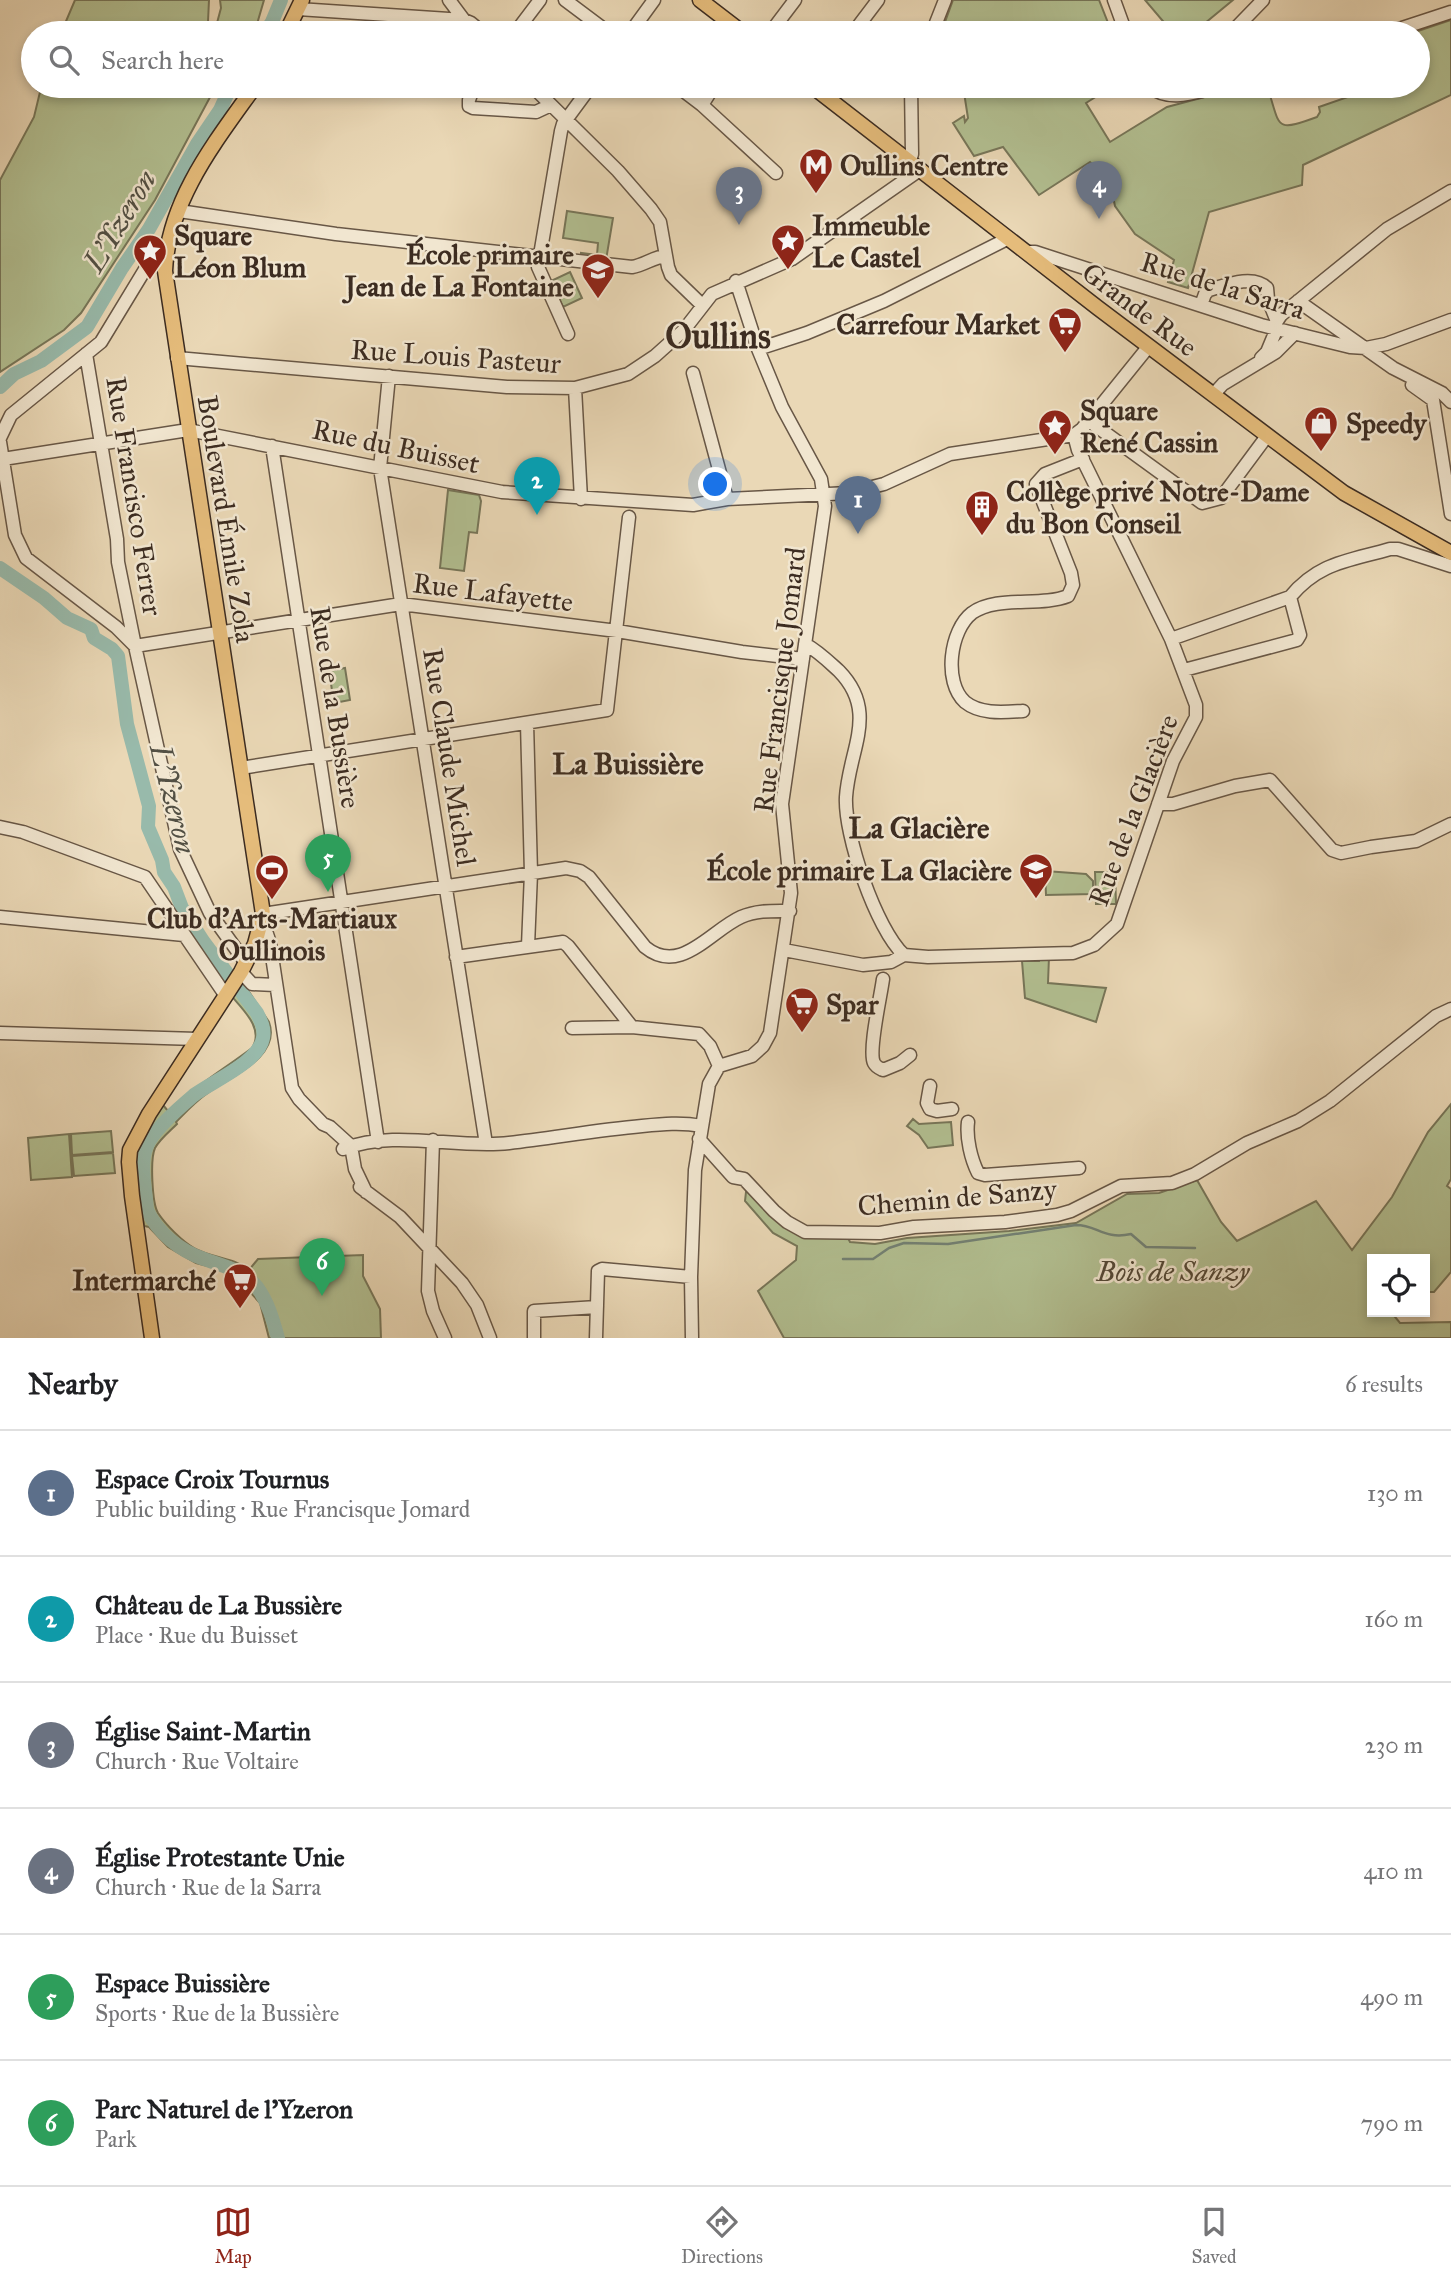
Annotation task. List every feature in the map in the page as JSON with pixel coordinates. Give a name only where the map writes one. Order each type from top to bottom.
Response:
[{"type":"main road","points":[[700,0],[727,21]]},
{"type":"main road","points":[[292,21],[300,4]]},
{"type":"main road","name":"Boulevard Émile Zola","points":[[152,1338],[132,1196],[130,1150],[135,1137],[242,970],[255,944],[261,921],[241,768],[166,281],[167,247],[178,211],[199,168],[247,98]]},
{"type":"main road","name":"Grande Rue","points":[[828,98],[1268,436],[1345,492],[1451,553]]},
{"type":"street","points":[[449,0],[465,21]]},
{"type":"street","points":[[524,21],[540,0]]},
{"type":"street","points":[[565,0],[594,21]]},
{"type":"street","points":[[639,21],[654,0]]},
{"type":"street","points":[[779,21],[795,0]]},
{"type":"street","points":[[862,21],[878,0]]},
{"type":"street","points":[[937,21],[945,0]]},
{"type":"street","points":[[1114,0],[1122,21]]},
{"type":"street","points":[[1243,21],[1264,0]]},
{"type":"street","points":[[300,4],[436,21]]},
{"type":"street","points":[[1424,21],[1451,12]]},
{"type":"street","points":[[469,98],[469,106],[473,108],[536,111],[551,105]]},
{"type":"street","points":[[544,98],[651,209],[660,222],[671,275],[702,305]]},
{"type":"street","points":[[568,334],[538,267],[561,131],[582,98]]},
{"type":"street","points":[[693,98],[776,173]]},
{"type":"street","points":[[702,105],[706,98]]},
{"type":"street","points":[[911,98],[912,154],[915,165]]},
{"type":"street","name":"Rue Louis Pasteur","points":[[177,358],[507,387],[575,388],[628,374],[655,356],[694,318],[712,294],[736,281],[792,259],[915,165]]},
{"type":"street","points":[[1256,363],[1267,352],[1275,325],[1298,301],[1387,229],[1451,191]]},
{"type":"street","points":[[178,211],[335,234],[632,267],[642,266],[657,257],[666,256]]},
{"type":"street","points":[[758,349],[797,337],[884,301],[1009,238]]},
{"type":"street","points":[[167,247],[155,253],[101,342],[10,415],[0,440],[17,543],[26,558],[127,631],[135,646],[180,849],[210,913],[242,970],[253,984],[275,985]]},
{"type":"street","name":"Rue de la Sarra","points":[[1027,252],[1035,252],[1261,325],[1275,325],[1350,347],[1366,348]]},
{"type":"street","points":[[736,281],[758,349],[782,407],[821,479],[825,496]]},
{"type":"street","points":[[1201,305],[1209,290],[1243,281],[1257,282],[1267,288],[1275,325]]},
{"type":"street","name":"Rue de la Sarra","points":[[1298,301],[1406,376],[1411,384],[1433,400],[1451,514]]},
{"type":"street","points":[[1366,348],[1386,344],[1451,320]]},
{"type":"street","points":[[1213,395],[1223,384],[1276,352],[1295,333]]},
{"type":"street","points":[[1074,435],[1089,421],[1149,346]]},
{"type":"street","name":"Rue Francisco Ferrer","points":[[86,354],[117,539],[127,631]]},
{"type":"street","points":[[694,373],[727,499]]},
{"type":"street","name":"Rue Claude Michel","points":[[389,376],[380,468],[486,1144]]},
{"type":"street","points":[[1406,376],[1442,393],[1451,402]]},
{"type":"street","points":[[575,388],[581,499]]},
{"type":"street","points":[[1089,421],[1202,503],[1221,498],[1268,436]]},
{"type":"street","name":"Rue du Buisset","points":[[3,459],[188,429],[502,492],[694,505],[727,499],[849,493],[884,484],[953,454],[1074,435]]},
{"type":"street","name":"Rue de la Glacière","points":[[784,950],[863,965],[891,962],[904,955],[948,957],[958,954],[1073,953],[1094,946],[1113,929],[1123,913],[1173,761],[1196,717],[1196,705],[1171,639],[1083,460],[1074,435]]},
{"type":"street","name":"Rue de la Bussière","points":[[272,446],[291,622],[319,755],[379,1142]]},
{"type":"street","points":[[1023,710],[998,713],[965,702],[951,679],[954,645],[963,622],[973,612],[988,606],[1063,598],[1071,592],[1071,573],[1036,484],[1039,478],[1083,460]]},
{"type":"street","name":"Rue Francisque Jomard","points":[[719,1066],[752,1056],[763,1046],[770,1033],[790,911],[791,887],[782,804],[825,496]]},
{"type":"street","points":[[241,768],[607,710],[629,517]]},
{"type":"street","points":[[1171,639],[1290,597],[1302,583],[1326,567],[1390,549],[1398,549],[1451,566]]},
{"type":"street","points":[[1184,670],[1297,640],[1300,635],[1290,597]]},
{"type":"street","name":"Rue Lafayette","points":[[135,646],[401,604],[617,631],[742,652],[803,659]]},
{"type":"street","points":[[806,645],[824,657],[851,684],[858,701],[860,727],[849,770],[846,799],[848,827],[869,894],[892,941],[904,955]]},
{"type":"street","points":[[527,723],[531,873],[528,946]]},
{"type":"street","points":[[1158,804],[1173,804],[1235,786],[1270,780],[1332,850],[1341,853],[1416,841],[1451,824]]},
{"type":"street","points":[[0,827],[23,832],[145,877],[227,994]]},
{"type":"street","points":[[490,1338],[473,1298],[400,1217],[366,1192],[347,1148],[330,1127],[323,1124],[299,1099],[290,1083],[269,939],[261,921],[341,903],[566,868],[589,877],[645,947],[661,956],[674,957],[689,951],[746,915],[790,911]]},
{"type":"street","points":[[0,917],[184,935]]},
{"type":"street","points":[[456,957],[563,942],[632,1027]]},
{"type":"street","points":[[255,944],[266,948],[271,959]]},
{"type":"street","points":[[883,979],[873,1042],[873,1061],[883,1070],[900,1063],[910,1055]]},
{"type":"street","name":"Chemin de Sanzy","points":[[700,1132],[733,1177],[744,1180],[787,1223],[805,1232],[880,1233],[914,1227],[1005,1222],[1057,1215],[1071,1211],[1121,1186],[1172,1183],[1195,1174],[1247,1143],[1298,1121],[1330,1101],[1436,1016],[1451,1009]]},
{"type":"street","points":[[572,1028],[632,1027],[699,1034],[710,1046],[719,1066],[709,1084],[700,1132],[691,1277],[692,1338]]},
{"type":"street","points":[[0,1032],[197,1039]]},
{"type":"street","points":[[930,1086],[927,1103],[930,1109],[952,1109]]},
{"type":"street","points":[[968,1122],[967,1132],[978,1173],[985,1175],[1079,1168]]},
{"type":"street","points":[[347,1148],[404,1138],[486,1144],[556,1138],[614,1128],[686,1123],[700,1132]]},
{"type":"street","points":[[433,1140],[428,1291],[444,1338]]},
{"type":"street","points":[[596,1338],[598,1271],[602,1269],[691,1277]]},
{"type":"street","points":[[534,1338],[534,1311],[597,1307]]},
{"type":"green space","points":[[75,0],[209,0],[208,21],[66,21]]},
{"type":"green space","points":[[220,0],[264,0],[258,21],[218,21]]},
{"type":"green space","points":[[953,0],[1099,0],[1107,21],[945,21]]},
{"type":"green space","points":[[1145,0],[1233,0],[1208,21],[1163,21]]},
{"type":"green space","points":[[1451,20],[1451,95],[1303,165],[1302,185],[1209,212],[1188,288],[1168,282],[1174,260],[1135,234],[1115,206],[1110,183],[1090,162],[1039,195],[1003,147],[974,156],[953,123],[964,116],[965,122],[968,118],[965,98],[1094,98],[1086,103],[1110,142],[1167,107],[1201,98],[1271,98],[1281,123],[1293,125],[1317,117],[1319,107],[1345,98],[1430,98],[1430,27]]},
{"type":"green space","points":[[39,98],[210,98],[155,200],[81,313],[64,330],[0,372],[0,180],[34,117]]},
{"type":"green space","points":[[567,211],[613,218],[606,260],[581,257],[581,253],[597,255],[598,243],[563,238]]},
{"type":"green space","points":[[570,272],[582,298],[563,307],[551,281]]},
{"type":"green space","points":[[448,490],[479,495],[481,501],[477,533],[469,532],[464,571],[440,568]]},
{"type":"green space","points":[[345,668],[350,700],[334,703],[329,671]]},
{"type":"green space","points":[[1045,871],[1086,874],[1093,881],[1093,894],[1046,895]]},
{"type":"green space","points":[[1095,872],[1115,872],[1116,904],[1096,904]]},
{"type":"green space","points":[[1040,956],[1049,957],[1048,983],[1106,988],[1096,1022],[1025,998],[1022,961],[1039,961]]},
{"type":"green space","points":[[240,978],[269,1022],[271,1035],[268,1046],[250,1066],[197,1101],[157,1145],[153,1154],[152,1171],[156,1208],[170,1228],[189,1245],[236,1262],[249,1270],[258,1259],[363,1255],[363,1276],[380,1309],[381,1338],[269,1338],[260,1303],[239,1280],[227,1271],[196,1263],[168,1247],[149,1227],[144,1226],[135,1161],[147,1130],[163,1105],[168,1111],[252,1048],[255,1041],[254,1026],[229,993]]},
{"type":"green space","name":"Bois de Sanzy","points":[[1451,1104],[1451,1179],[1447,1186],[1451,1189],[1451,1272],[1434,1292],[1430,1292],[1430,1254],[1367,1254],[1367,1317],[1395,1317],[1400,1323],[1451,1322],[1451,1338],[784,1338],[758,1291],[796,1260],[797,1246],[773,1233],[745,1201],[746,1192],[753,1190],[786,1225],[848,1238],[850,1242],[875,1244],[907,1238],[1076,1223],[1127,1194],[1159,1193],[1197,1180],[1221,1222],[1237,1241],[1316,1201],[1352,1250],[1392,1197],[1428,1132]]},
{"type":"green space","points":[[913,1119],[919,1124],[951,1122],[953,1145],[928,1148],[919,1135],[907,1126]]},
{"type":"green space","points":[[111,1131],[113,1152],[72,1155],[71,1134]]},
{"type":"green space","points":[[69,1134],[72,1177],[31,1180],[28,1138]]},
{"type":"green space","points":[[113,1153],[115,1173],[74,1176],[72,1156]]},
{"type":"waterway","name":"L'Yzeron","points":[[272,21],[281,0]]},
{"type":"waterway","name":"L'Yzeron","points":[[0,387],[14,374],[41,361],[87,327],[149,229],[226,98]]},
{"type":"waterway","name":"L'Yzeron","points":[[0,568],[44,598],[67,618],[91,629],[94,638],[118,656],[127,724],[149,806],[148,827],[162,860],[164,872],[203,941],[261,1022],[263,1038],[260,1047],[244,1063],[194,1095],[168,1119],[150,1140],[143,1161],[147,1210],[157,1226],[171,1240],[195,1256],[232,1269],[252,1281],[267,1305],[278,1338]]},
{"type":"waterway","points":[[843,1259],[873,1259],[889,1248],[904,1243],[948,1244],[1076,1225],[1107,1234],[1131,1234],[1146,1247],[1195,1248]]},
{"type":"place","name":"Oullins Centre","points":[[816,195]]},
{"type":"place","name":"Église Protestante Unie","points":[[1099,219]]},
{"type":"place","name":"Église Saint-Martin","points":[[739,225]]},
{"type":"place","name":"Immeuble Le Castel","points":[[788,271]]},
{"type":"place","name":"Square Léon Blum","points":[[150,281]]},
{"type":"place","name":"École primaire Jean de La Fontaine","points":[[598,300]]},
{"type":"place","name":"Carrefour Market","points":[[1065,354]]},
{"type":"place","name":"Speedy","points":[[1321,453]]},
{"type":"place","name":"Square René Cassin","points":[[1055,456]]},
{"type":"place","name":"Château de La Bussière","points":[[537,515]]},
{"type":"place","name":"Espace Croix Tournus","points":[[858,534]]},
{"type":"place","name":"Collège privé Notre-Dame du Bon Conseil","points":[[982,537]]},
{"type":"place","name":"Espace Buissière","points":[[328,892]]},
{"type":"place","name":"École primaire La Glacière","points":[[1036,900]]},
{"type":"place","name":"Club d'Arts-Martiaux Oullinois","points":[[272,901]]},
{"type":"place","name":"Spar","points":[[802,1034]]},
{"type":"place","name":"Parc Naturel de l'Yzeron","points":[[322,1296]]},
{"type":"place","name":"Intermarché","points":[[240,1310]]},
{"type":"district","name":"Oullins","points":[[718,336]]},
{"type":"district","name":"La Buissière","points":[[628,764]]},
{"type":"district","name":"La Glacière","points":[[919,828]]}]
